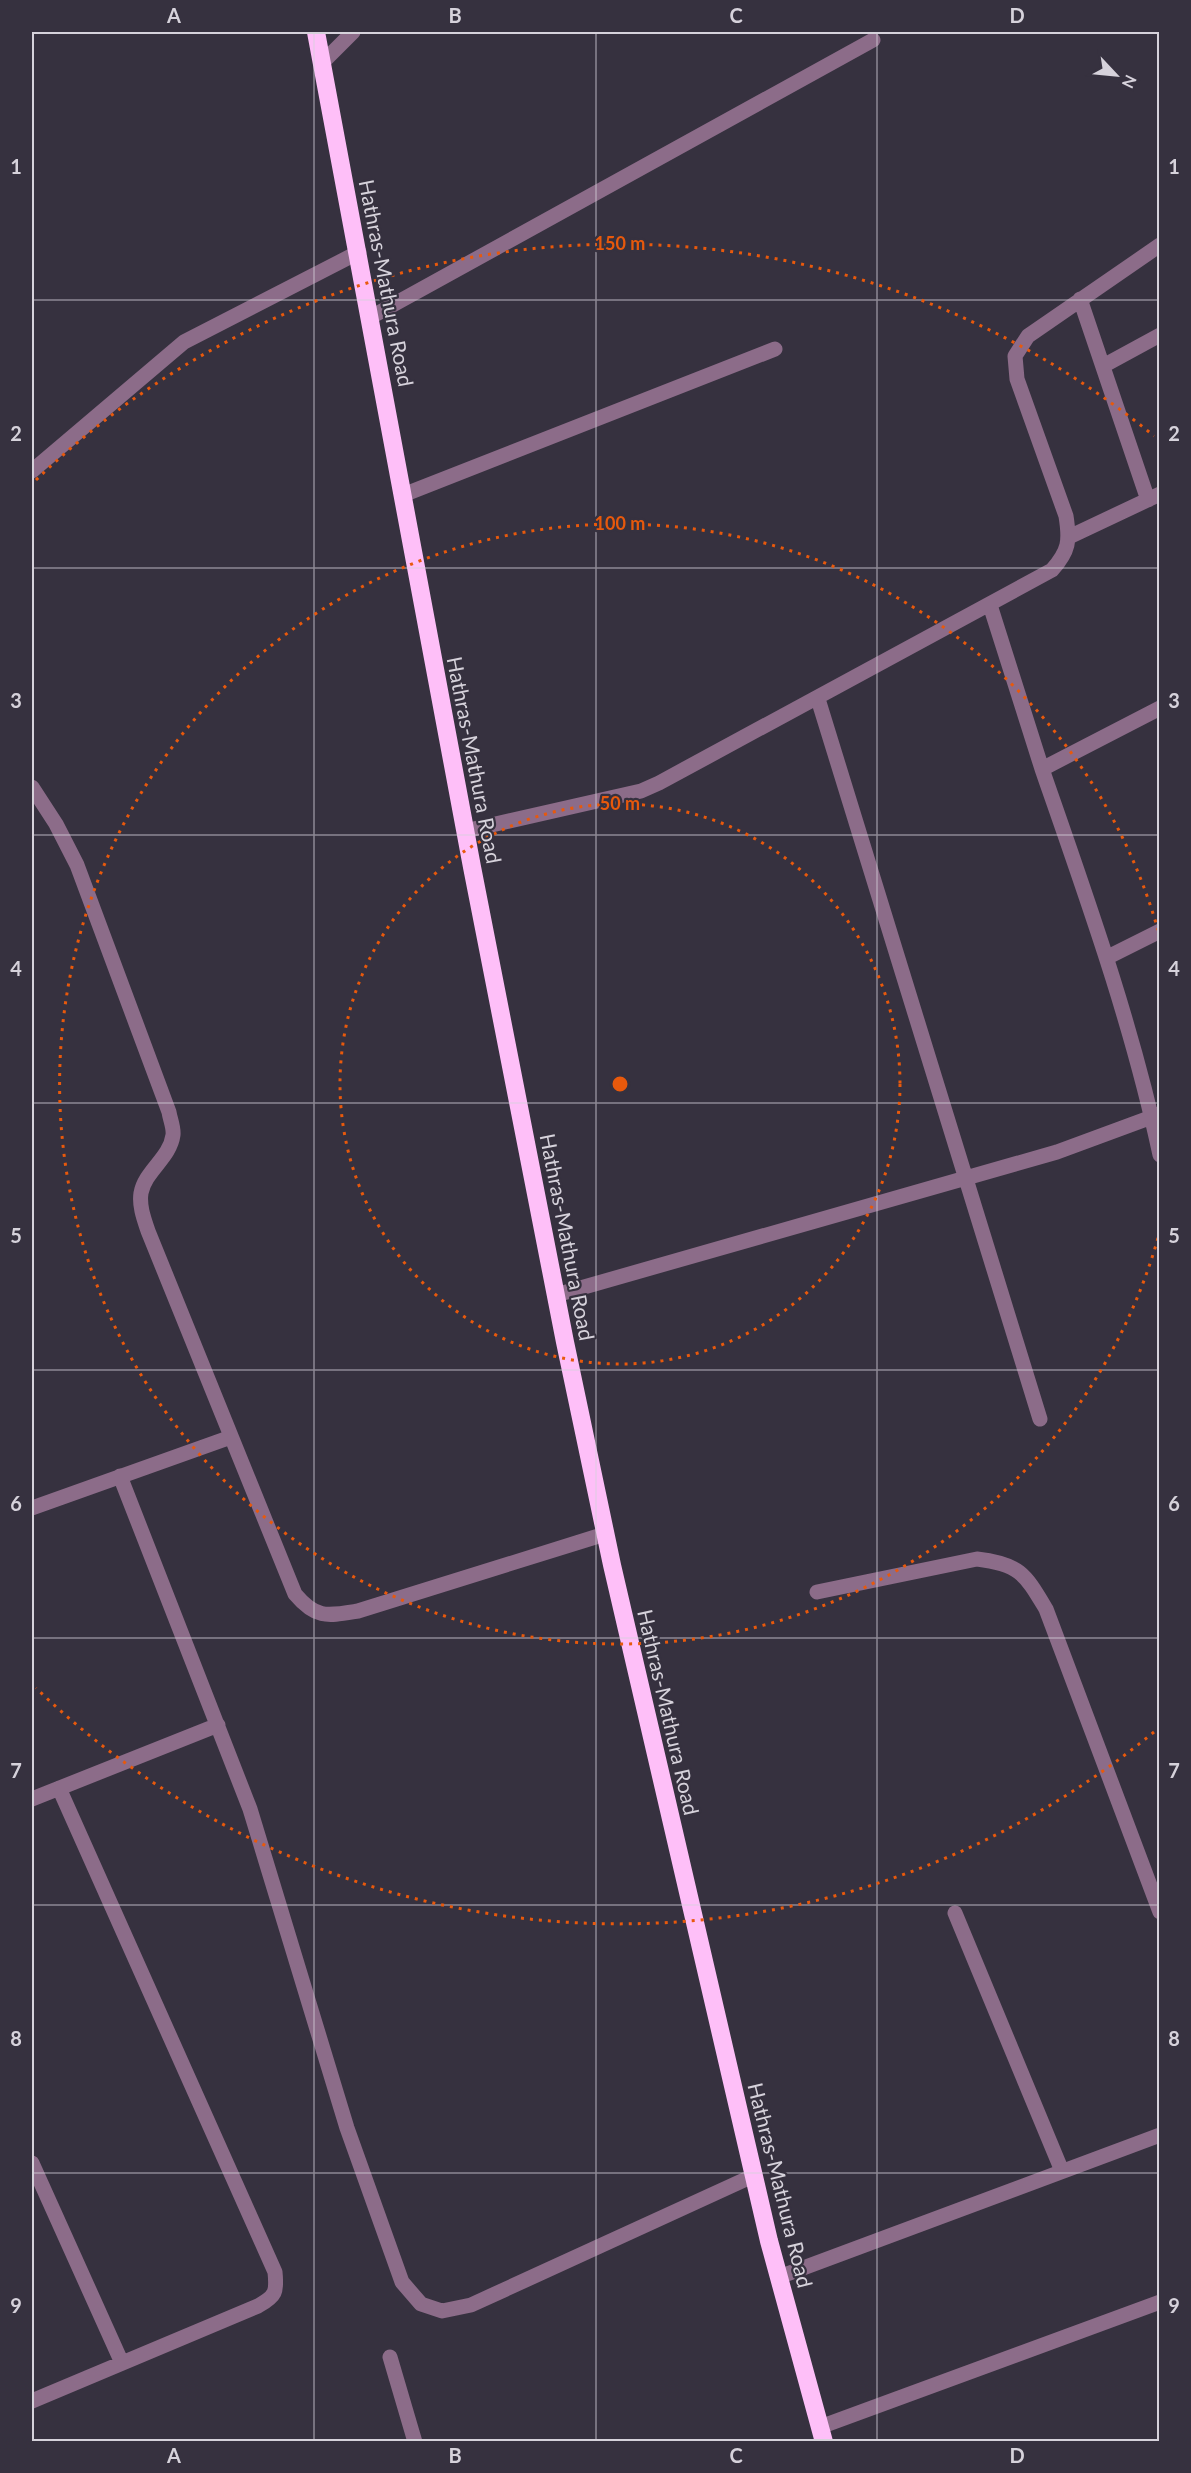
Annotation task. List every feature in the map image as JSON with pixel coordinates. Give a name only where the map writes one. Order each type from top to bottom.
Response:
[{"type":"highway","name":"Hathras-Mathura Road","points":[[316,32],[359,252],[465,831],[605,1534],[754,2175],[822,2434]]},
{"type":"street","points":[[322,63],[353,32]]},
{"type":"street","points":[[371,317],[873,40]]},
{"type":"street","points":[[465,831],[641,791],[681,773],[1052,570],[1064,557],[1069,537],[1066,516],[1017,379],[1015,356],[1028,336],[1160,245]]},
{"type":"street","points":[[32,471],[184,342],[359,252]]},
{"type":"street","points":[[1069,537],[1154,497],[1103,366],[1080,299]]},
{"type":"street","points":[[1103,366],[1160,335]]},
{"type":"street","points":[[403,495],[776,349]]},
{"type":"street","points":[[990,605],[1042,769],[1108,957],[1156,1116],[1160,1155]]},
{"type":"street","points":[[818,699],[1040,1419]]},
{"type":"street","points":[[1042,769],[1160,708]]},
{"type":"street","points":[[32,787],[56,824],[77,865],[169,1112],[173,1134],[171,1141],[141,1192],[141,1209],[295,1594],[307,1608],[326,1616],[358,1611],[605,1534]]},
{"type":"street","points":[[1108,957],[1160,931]]},
{"type":"street","points":[[556,1295],[1057,1152],[1156,1116]]},
{"type":"street","points":[[32,1508],[231,1437]]},
{"type":"street","points":[[120,1476],[250,1809],[347,2128],[402,2282],[421,2304],[442,2311],[471,2305],[754,2175]]},
{"type":"street","points":[[817,1592],[977,1559],[1000,1562],[1028,1577],[1046,1609],[1160,1912]]},
{"type":"street","points":[[32,1798],[218,1725]]},
{"type":"street","points":[[32,2401],[258,2306],[271,2299],[277,2288],[275,2272],[58,1788]]},
{"type":"street","points":[[955,1913],[1062,2171]]},
{"type":"street","points":[[779,2277],[1160,2135]]},
{"type":"street","points":[[32,2163],[122,2363]]},
{"type":"street","points":[[822,2434],[1160,2302]]},
{"type":"street","points":[[390,2357],[415,2442]]}]
